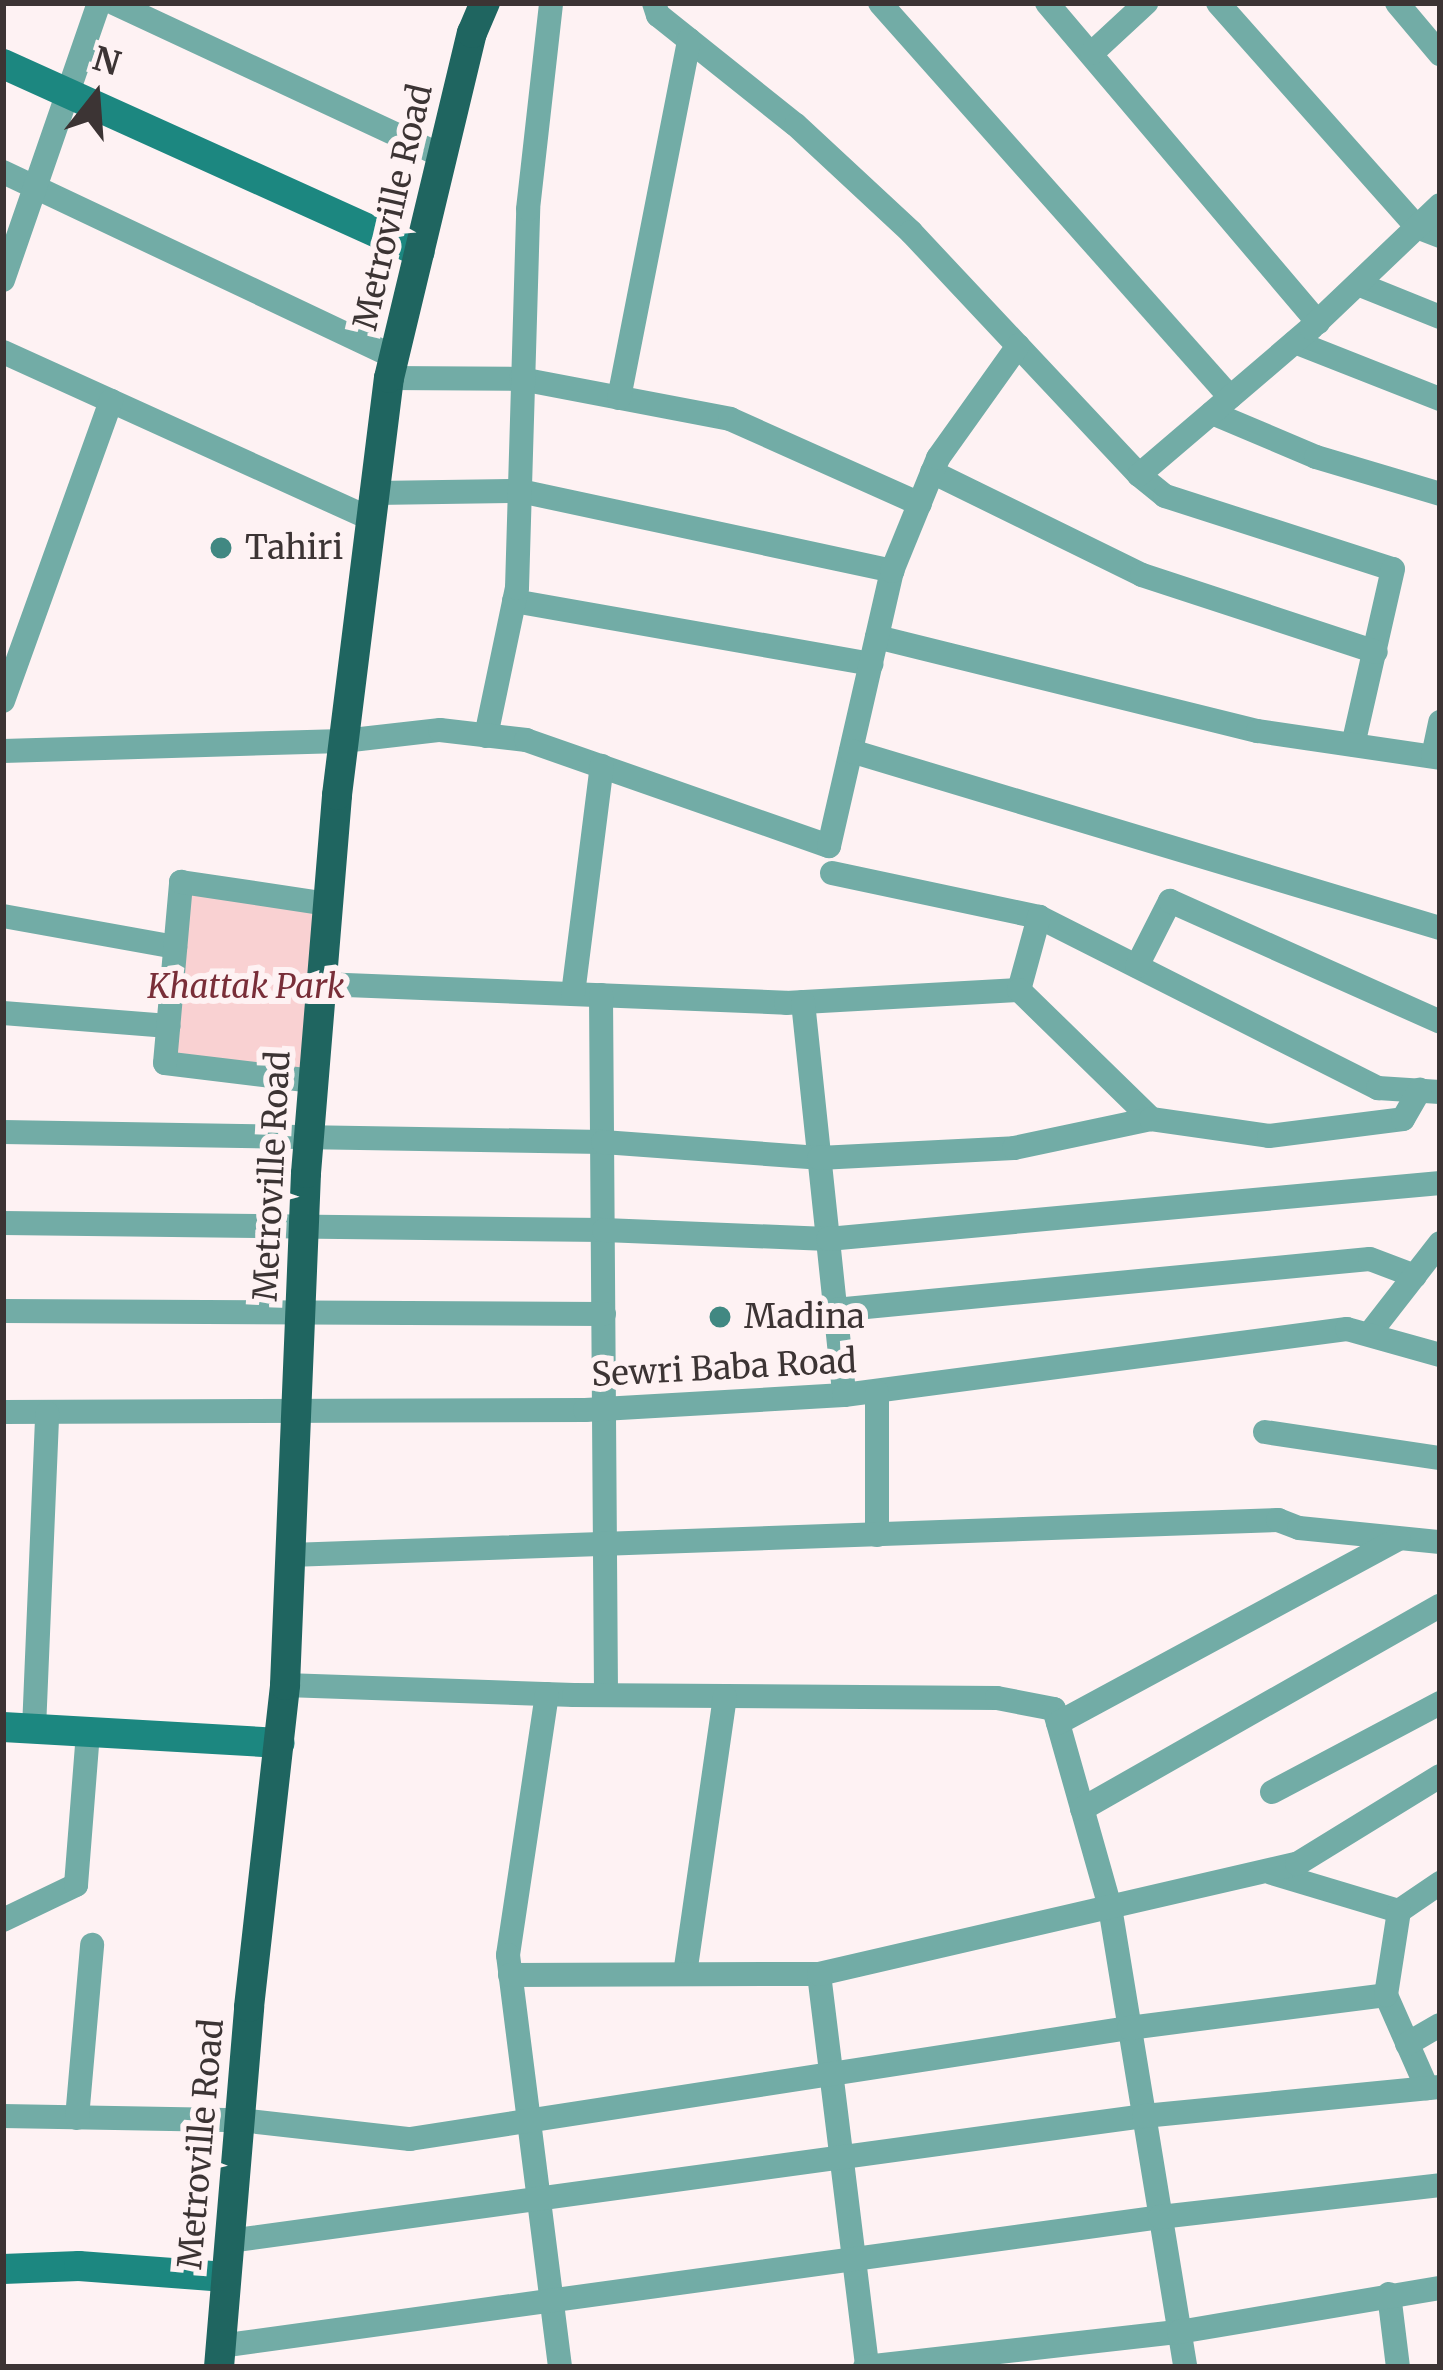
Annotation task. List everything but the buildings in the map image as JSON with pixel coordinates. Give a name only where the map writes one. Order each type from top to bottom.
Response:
[{"type":"main road","name":"Metroville Road","points":[[220,2357],[285,1685],[308,1141],[344,741],[392,367],[482,4]]},
{"type":"street","points":[[3,280],[64,92],[99,3]]},
{"type":"street","points":[[114,3],[442,156]]},
{"type":"street","points":[[486,736],[514,601],[528,209],[551,3]]},
{"type":"street","points":[[654,3],[658,15],[796,125],[911,232],[1138,475],[1165,496],[1393,569],[1353,745]]},
{"type":"street","points":[[880,3],[1221,405],[1316,457],[1440,494]]},
{"type":"street","points":[[1047,3],[1318,322]]},
{"type":"street","points":[[1091,53],[1146,3]]},
{"type":"street","points":[[1218,3],[1429,231]]},
{"type":"street","points":[[1397,3],[1440,54]]},
{"type":"street","points":[[619,398],[689,40]]},
{"type":"street","points":[[3,64],[419,252]]},
{"type":"street","points":[[3,172],[392,367],[521,379],[730,419],[920,504]]},
{"type":"street","points":[[1138,475],[1358,284],[1429,231],[1440,205]]},
{"type":"street","points":[[1358,284],[1440,317]]},
{"type":"street","points":[[1295,342],[1440,399]]},
{"type":"street","points":[[3,751],[344,741],[440,730],[526,740],[829,846],[892,571],[932,472],[1018,346]]},
{"type":"street","points":[[3,352],[373,506],[520,491],[892,571]]},
{"type":"street","points":[[3,701],[112,401]]},
{"type":"street","points":[[932,472],[1142,575],[1376,652]]},
{"type":"street","points":[[514,601],[871,664]]},
{"type":"street","points":[[877,637],[1237,726],[1353,745],[1437,757],[1440,722]]},
{"type":"street","points":[[851,751],[1440,928]]},
{"type":"street","points":[[573,994],[602,766]]},
{"type":"street","points":[[832,873],[1039,917],[1378,1088],[1430,1091]]},
{"type":"street","points":[[313,1081],[165,1063],[168,1026],[182,882],[328,904]]},
{"type":"street","points":[[1137,966],[1169,901],[1440,1022]]},
{"type":"street","points":[[3,916],[175,947]]},
{"type":"street","points":[[1019,990],[1039,917]]},
{"type":"street","points":[[321,984],[803,1002],[1019,990],[1151,1119]]},
{"type":"street","points":[[601,995],[606,1696]]},
{"type":"street","points":[[803,1002],[844,1395]]},
{"type":"street","points":[[3,1013],[168,1026]]},
{"type":"street","points":[[3,1132],[308,1141],[603,1142],[819,1158],[1014,1148],[1151,1119],[1269,1136],[1403,1119],[1430,1091]]},
{"type":"street","points":[[3,1223],[604,1230],[828,1239],[1440,1184]]},
{"type":"street","points":[[1370,1333],[1440,1244]]},
{"type":"street","points":[[835,1310],[1370,1259],[1415,1276]]},
{"type":"street","points":[[3,1311],[604,1314]]},
{"type":"street","name":"Sewri Baba Road","points":[[3,1412],[296,1415],[604,1409],[844,1395],[1347,1329],[1440,1355]]},
{"type":"street","points":[[877,1392],[877,1535]]},
{"type":"street","points":[[47,1413],[19,1728],[280,1743]]},
{"type":"street","points":[[1264,1432],[1440,1458]]},
{"type":"street","points":[[290,1555],[1278,1520],[1299,1528],[1440,1542]]},
{"type":"street","points":[[1058,1723],[1400,1538]]},
{"type":"street","points":[[1082,1810],[1440,1606]]},
{"type":"street","points":[[285,1685],[606,1696],[998,1698],[1054,1709],[1110,1907],[1185,2367]]},
{"type":"street","points":[[548,1694],[508,1955],[548,2301],[560,2367]]},
{"type":"street","points":[[685,1974],[725,1697]]},
{"type":"street","points":[[1272,1792],[1440,1703]]},
{"type":"street","points":[[3,1920],[76,1885],[88,1732]]},
{"type":"street","points":[[510,1975],[819,1974],[1297,1864],[1440,1776]]},
{"type":"street","points":[[1270,1872],[1399,1911]]},
{"type":"street","points":[[229,2241],[1144,2116],[1433,2088],[1386,1996],[1399,1911],[1440,1883]]},
{"type":"street","points":[[77,2118],[92,1945]]},
{"type":"street","points":[[819,1974],[867,2367],[1179,2332],[1440,2288]]},
{"type":"street","points":[[3,2116],[240,2120],[410,2139],[1130,2028],[1386,1996]]},
{"type":"street","points":[[1407,2044],[1440,2026]]},
{"type":"street","points":[[220,2357],[548,2301],[1160,2217],[1440,2185]]},
{"type":"street","points":[[3,2269],[79,2266],[226,2278]]},
{"type":"street","points":[[1389,2294],[1398,2367]]},
{"type":"green space","name":"Khattak Park","points":[[181,882],[328,904],[313,1081],[165,1063]]},
{"type":"place","name":"Tahiri","points":[[221,548]]},
{"type":"place","name":"Madina","points":[[720,1317]]}]
